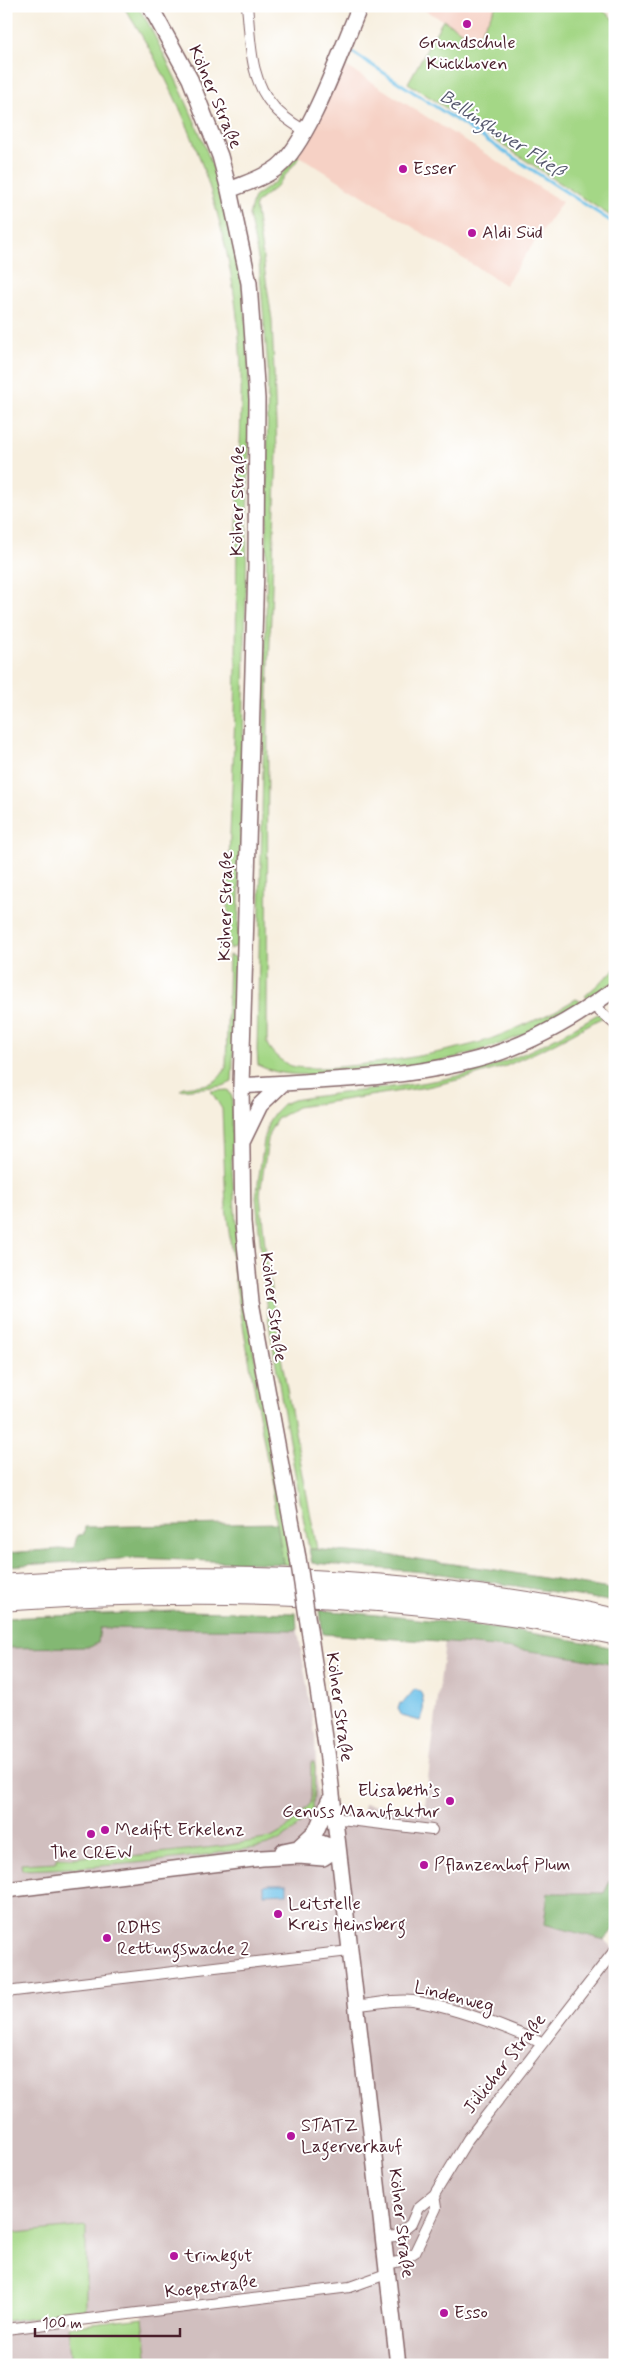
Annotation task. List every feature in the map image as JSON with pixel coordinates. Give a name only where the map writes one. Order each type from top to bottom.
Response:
[{"type":"highway","points":[[6,1584],[143,1577],[262,1576],[424,1588],[511,1600],[615,1618]]},
{"type":"highway","points":[[6,1601],[171,1592],[263,1593],[434,1607],[512,1617],[615,1635]]},
{"type":"main road","name":"Kölner Straße","points":[[150,6],[190,79],[212,133],[229,190],[249,283],[257,399],[256,567],[240,1086],[242,1223],[251,1302],[298,1558],[327,1751],[333,1818],[388,2268],[398,2365]]},
{"type":"main road","points":[[229,190],[264,176],[279,166],[305,131],[360,6]]},
{"type":"main road","points":[[240,1086],[397,1075],[464,1063],[529,1039],[592,1006],[615,989]]},
{"type":"main road","points":[[241,1142],[260,1105],[282,1084]]},
{"type":"main road","points":[[300,1846],[316,1831],[331,1795]]},
{"type":"main road","points":[[262,1858],[300,1846],[321,1843],[337,1849]]},
{"type":"main road","points":[[9,1888],[262,1858],[299,1856],[323,1858],[337,1849]]},
{"type":"street","points":[[247,6],[253,64],[258,82],[275,108],[305,131]]},
{"type":"street","points":[[592,1006],[615,1024]]},
{"type":"street","points":[[333,1818],[432,1830]]},
{"type":"street","points":[[6,1992],[350,1951]]},
{"type":"street","name":"Jülicher Straße","points":[[384,2237],[396,2236],[411,2224],[418,2208],[434,2195],[468,2139],[542,2043],[613,1957]]},
{"type":"street","name":"Lindenweg","points":[[356,2005],[368,2005],[379,2001],[412,2001],[498,2025],[542,2043]]},
{"type":"street","name":"Jülicher Straße","points":[[388,2268],[415,2252],[436,2208],[434,2195]]},
{"type":"street","name":"Koepestraße","points":[[6,2329],[350,2286],[388,2268]]},
{"type":"shaded area","name":"Grundschule Kückhoven","points":[[418,6],[496,6],[476,40]]},
{"type":"shaded area","points":[[341,63],[562,202],[505,285],[298,155]]},
{"type":"shaded area","points":[[296,1619],[315,1734],[317,1798],[347,1812],[362,1814],[364,1804],[424,1812],[445,1642],[578,1657],[615,1665],[615,1872],[604,1893],[548,1893],[544,1924],[605,1940],[615,1949],[615,2365],[148,2365],[141,2307],[67,2315],[72,2365],[6,2365],[6,1624]]},
{"type":"green space","points":[[123,6],[137,6],[148,23],[202,138],[223,198],[231,228],[243,292],[248,359],[249,460],[238,940],[236,947],[229,949],[228,890],[236,688],[237,531],[241,411],[238,323],[221,227],[208,181],[191,135],[171,90],[149,47]]},
{"type":"green space","points":[[496,6],[597,6],[615,20],[615,219],[408,83],[443,20],[476,40]]},
{"type":"green space","points":[[298,155],[299,158],[276,187],[255,204],[272,320],[277,452],[268,695],[267,1044],[282,1061],[289,1065],[304,1068],[328,1068],[390,1061],[476,1043],[549,1014],[576,999],[581,1004],[571,1012],[501,1044],[449,1059],[396,1068],[309,1075],[287,1074],[258,1065],[257,1050],[266,626],[268,367],[259,263],[249,215],[254,197],[274,183]]},
{"type":"green space","points":[[229,955],[235,957],[238,965],[232,1082],[223,1086],[180,1090],[183,1087],[214,1082],[226,1067]]},
{"type":"green space","points":[[615,969],[615,980],[603,992],[590,1000],[585,996]]},
{"type":"green space","points":[[598,1014],[603,1017],[549,1046],[506,1066],[427,1087],[297,1107],[277,1119],[269,1133],[260,1194],[266,1256],[281,1357],[317,1549],[309,1549],[266,1303],[256,1197],[265,1134],[269,1121],[283,1104],[293,1100],[421,1083],[481,1070],[533,1049]]},
{"type":"green space","points":[[228,1090],[232,1097],[232,1168],[237,1238],[244,1295],[291,1565],[283,1564],[267,1459],[235,1281],[226,1207],[222,1109],[211,1091]]},
{"type":"green space","points":[[277,1523],[283,1564],[136,1558],[6,1566],[6,1553],[74,1548],[77,1536],[84,1534],[85,1527]]},
{"type":"green space","points":[[309,1549],[388,1555],[496,1570],[615,1590],[615,1602],[435,1573],[312,1563]]},
{"type":"green space","points":[[319,1610],[393,1616],[578,1641],[615,1648],[615,1665],[506,1648],[323,1634]]},
{"type":"green space","points":[[177,1611],[296,1613],[297,1630],[100,1628],[98,1643],[90,1647],[6,1648],[6,1618]]},
{"type":"green space","points":[[311,1762],[314,1762],[315,1768],[313,1810],[293,1830],[274,1843],[249,1849],[153,1861],[74,1868],[22,1870],[21,1864],[56,1862],[56,1858],[74,1858],[119,1852],[121,1857],[223,1846],[271,1838],[285,1830],[311,1803]]},
{"type":"green space","points":[[615,1872],[615,1927],[605,1940],[544,1924],[548,1893],[604,1893]]},
{"type":"green space","points":[[86,2226],[86,2310],[6,2321],[6,2234]]},
{"type":"green space","points":[[143,2318],[148,2365],[72,2365],[68,2327]]},
{"type":"water","points":[[415,1689],[420,1691],[423,1698],[423,1710],[420,1721],[402,1716],[398,1709],[400,1703],[403,1703]]},
{"type":"water","points":[[287,1884],[287,1893],[264,1894],[264,1885]]},
{"type":"waterway","name":"Bellinghover Fließ","points":[[349,50],[615,224]]},
{"type":"place","name":"Grundschule Kückhoven","points":[[467,24]]},
{"type":"place","name":"Esser","points":[[403,169]]},
{"type":"place","name":"Aldi Süd","points":[[472,233]]},
{"type":"place","name":"Elisabeth’s Genuss Manufaktur","points":[[450,1801]]},
{"type":"place","name":"Medifit Erkelenz","points":[[105,1830]]},
{"type":"place","name":"The CREW","points":[[91,1834]]},
{"type":"place","name":"Pflanzenhof Plum","points":[[424,1865]]},
{"type":"place","name":"Leitstelle Kreis Heinsberg","points":[[278,1914]]},
{"type":"place","name":"RDHS Rettungswache 2","points":[[107,1938]]},
{"type":"place","name":"STATZ Lagerverkauf","points":[[291,2136]]},
{"type":"place","name":"trinkgut","points":[[174,2256]]},
{"type":"place","name":"Esso","points":[[444,2313]]}]
